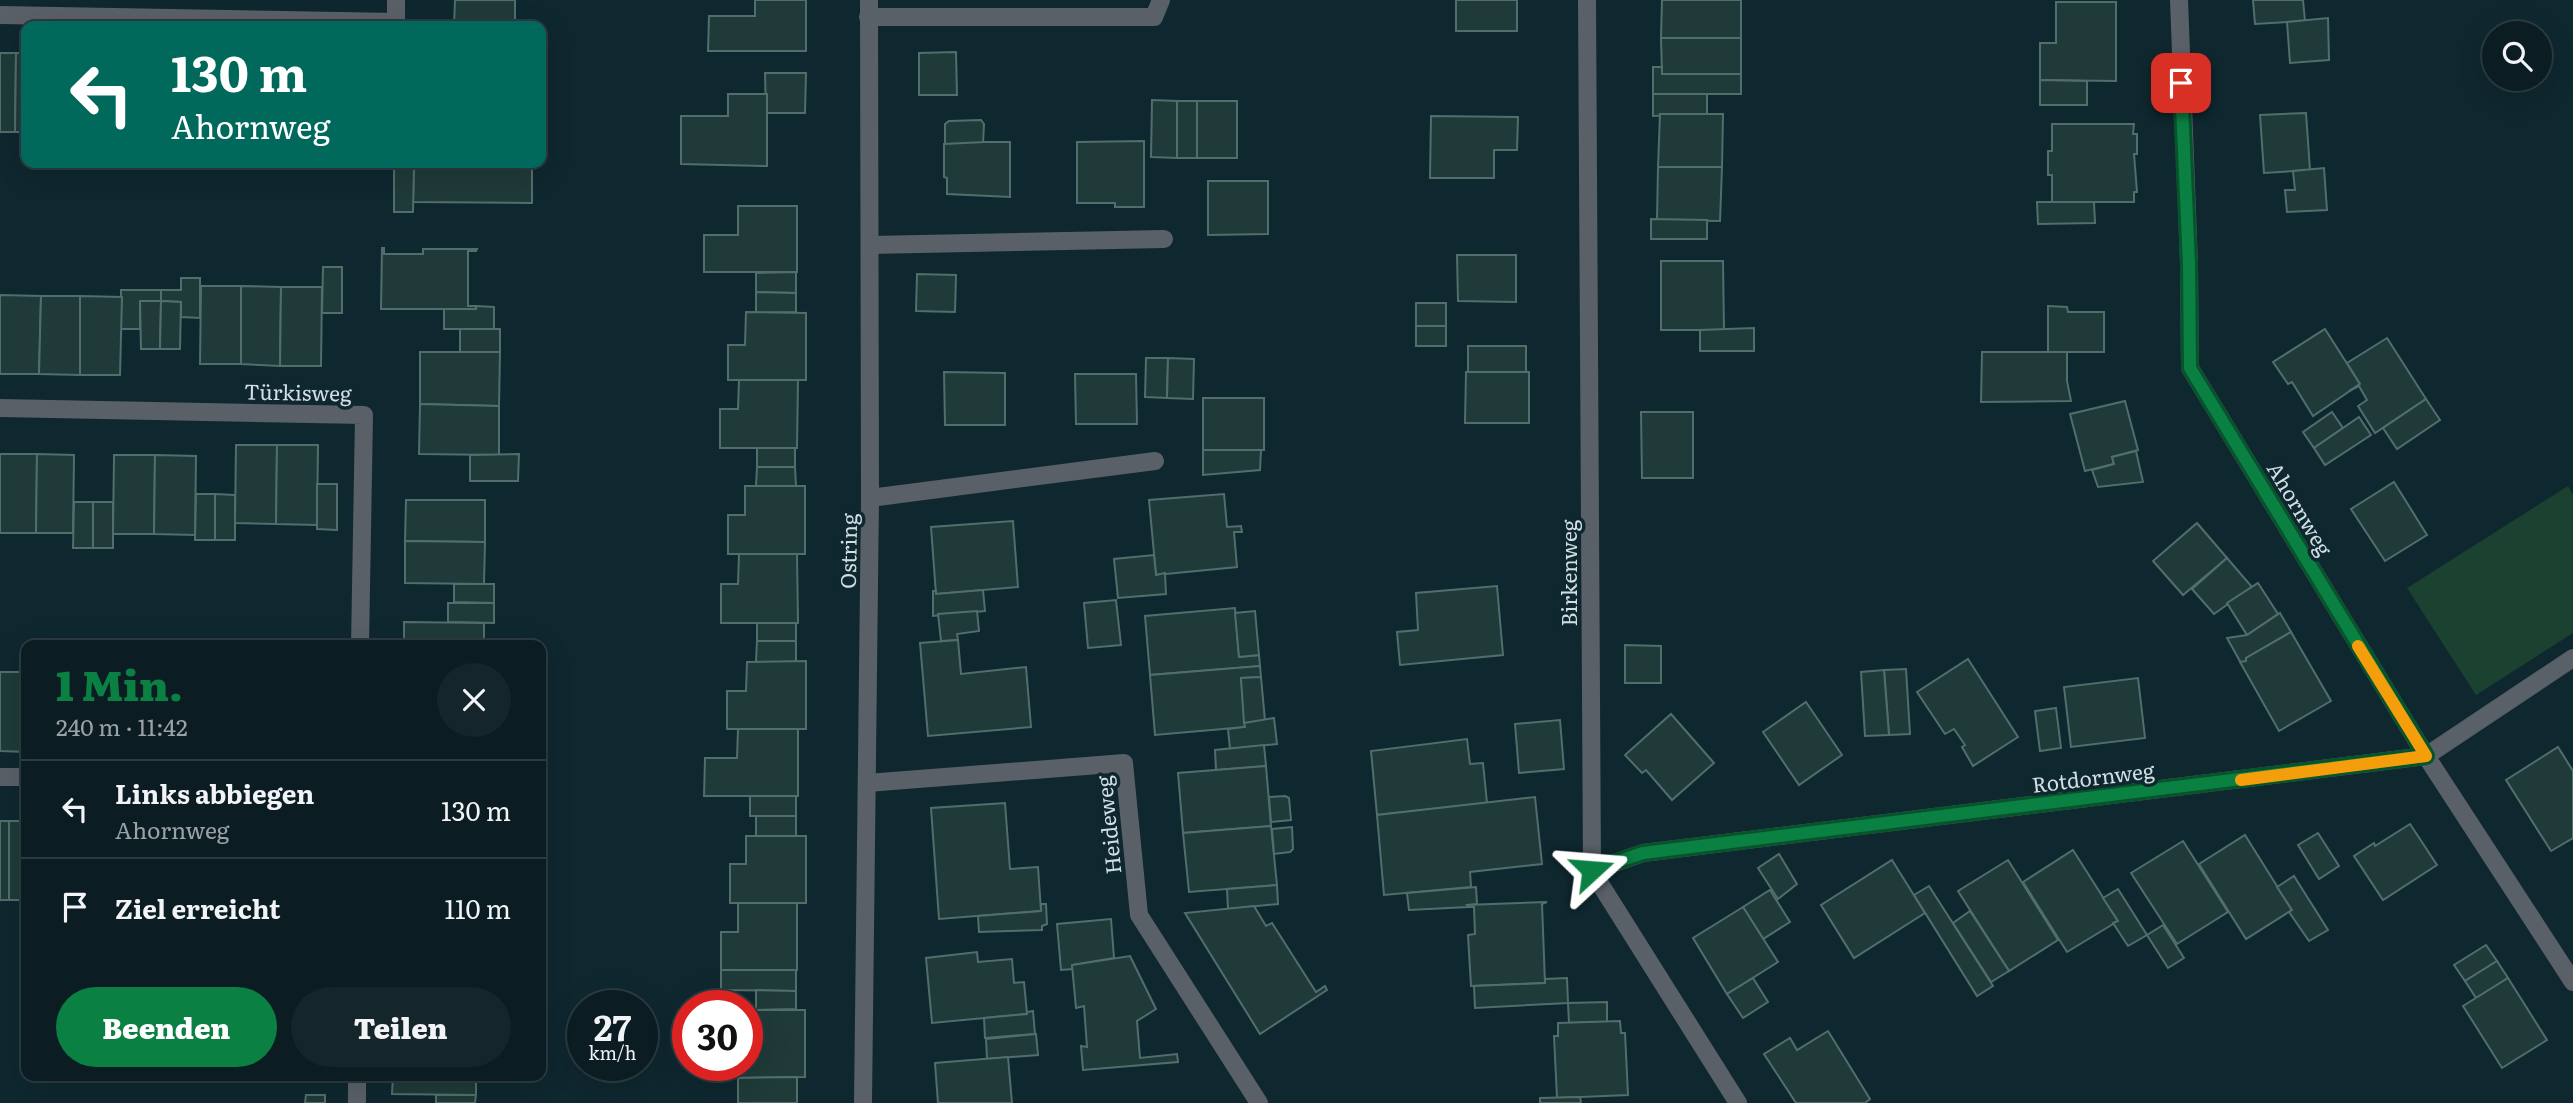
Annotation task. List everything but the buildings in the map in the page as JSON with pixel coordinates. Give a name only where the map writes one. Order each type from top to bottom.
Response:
[{"type":"street","points":[[396,0],[396,21]]},
{"type":"street","points":[[869,8],[1154,17],[1161,0]]},
{"type":"street","name":"Birkenweg","points":[[1587,0],[1592,870]]},
{"type":"street","name":"Ahornweg","points":[[2179,0],[2189,264],[2190,368],[2426,756],[2573,982]]},
{"type":"street","name":"Ostring","points":[[863,1103],[870,498],[869,8]]},
{"type":"street","points":[[0,15],[339,21]]},
{"type":"street","points":[[870,245],[1164,239]]},
{"type":"street","name":"Türkisweg","points":[[0,408],[364,415],[360,640]]},
{"type":"street","points":[[870,498],[1155,461]]},
{"type":"street","name":"Rotdornweg","points":[[1592,870],[1643,853],[2426,756],[2573,659]]},
{"type":"street","name":"Heideweg","points":[[867,783],[1124,763],[1139,915],[1259,1103]]},
{"type":"street","points":[[0,777],[21,777]]},
{"type":"street","points":[[1592,870],[1738,1103]]},
{"type":"street","points":[[357,1081],[357,1103]]},
{"type":"green space","points":[[2568,486],[2573,495],[2573,633],[2476,695],[2407,588]]},
{"type":"slow traffic","points":[[2241,780],[2426,756],[2358,646]]},
{"type":"route","points":[[1592,870],[1643,853],[2426,756],[2190,368],[2189,264],[2181,83]]}]
